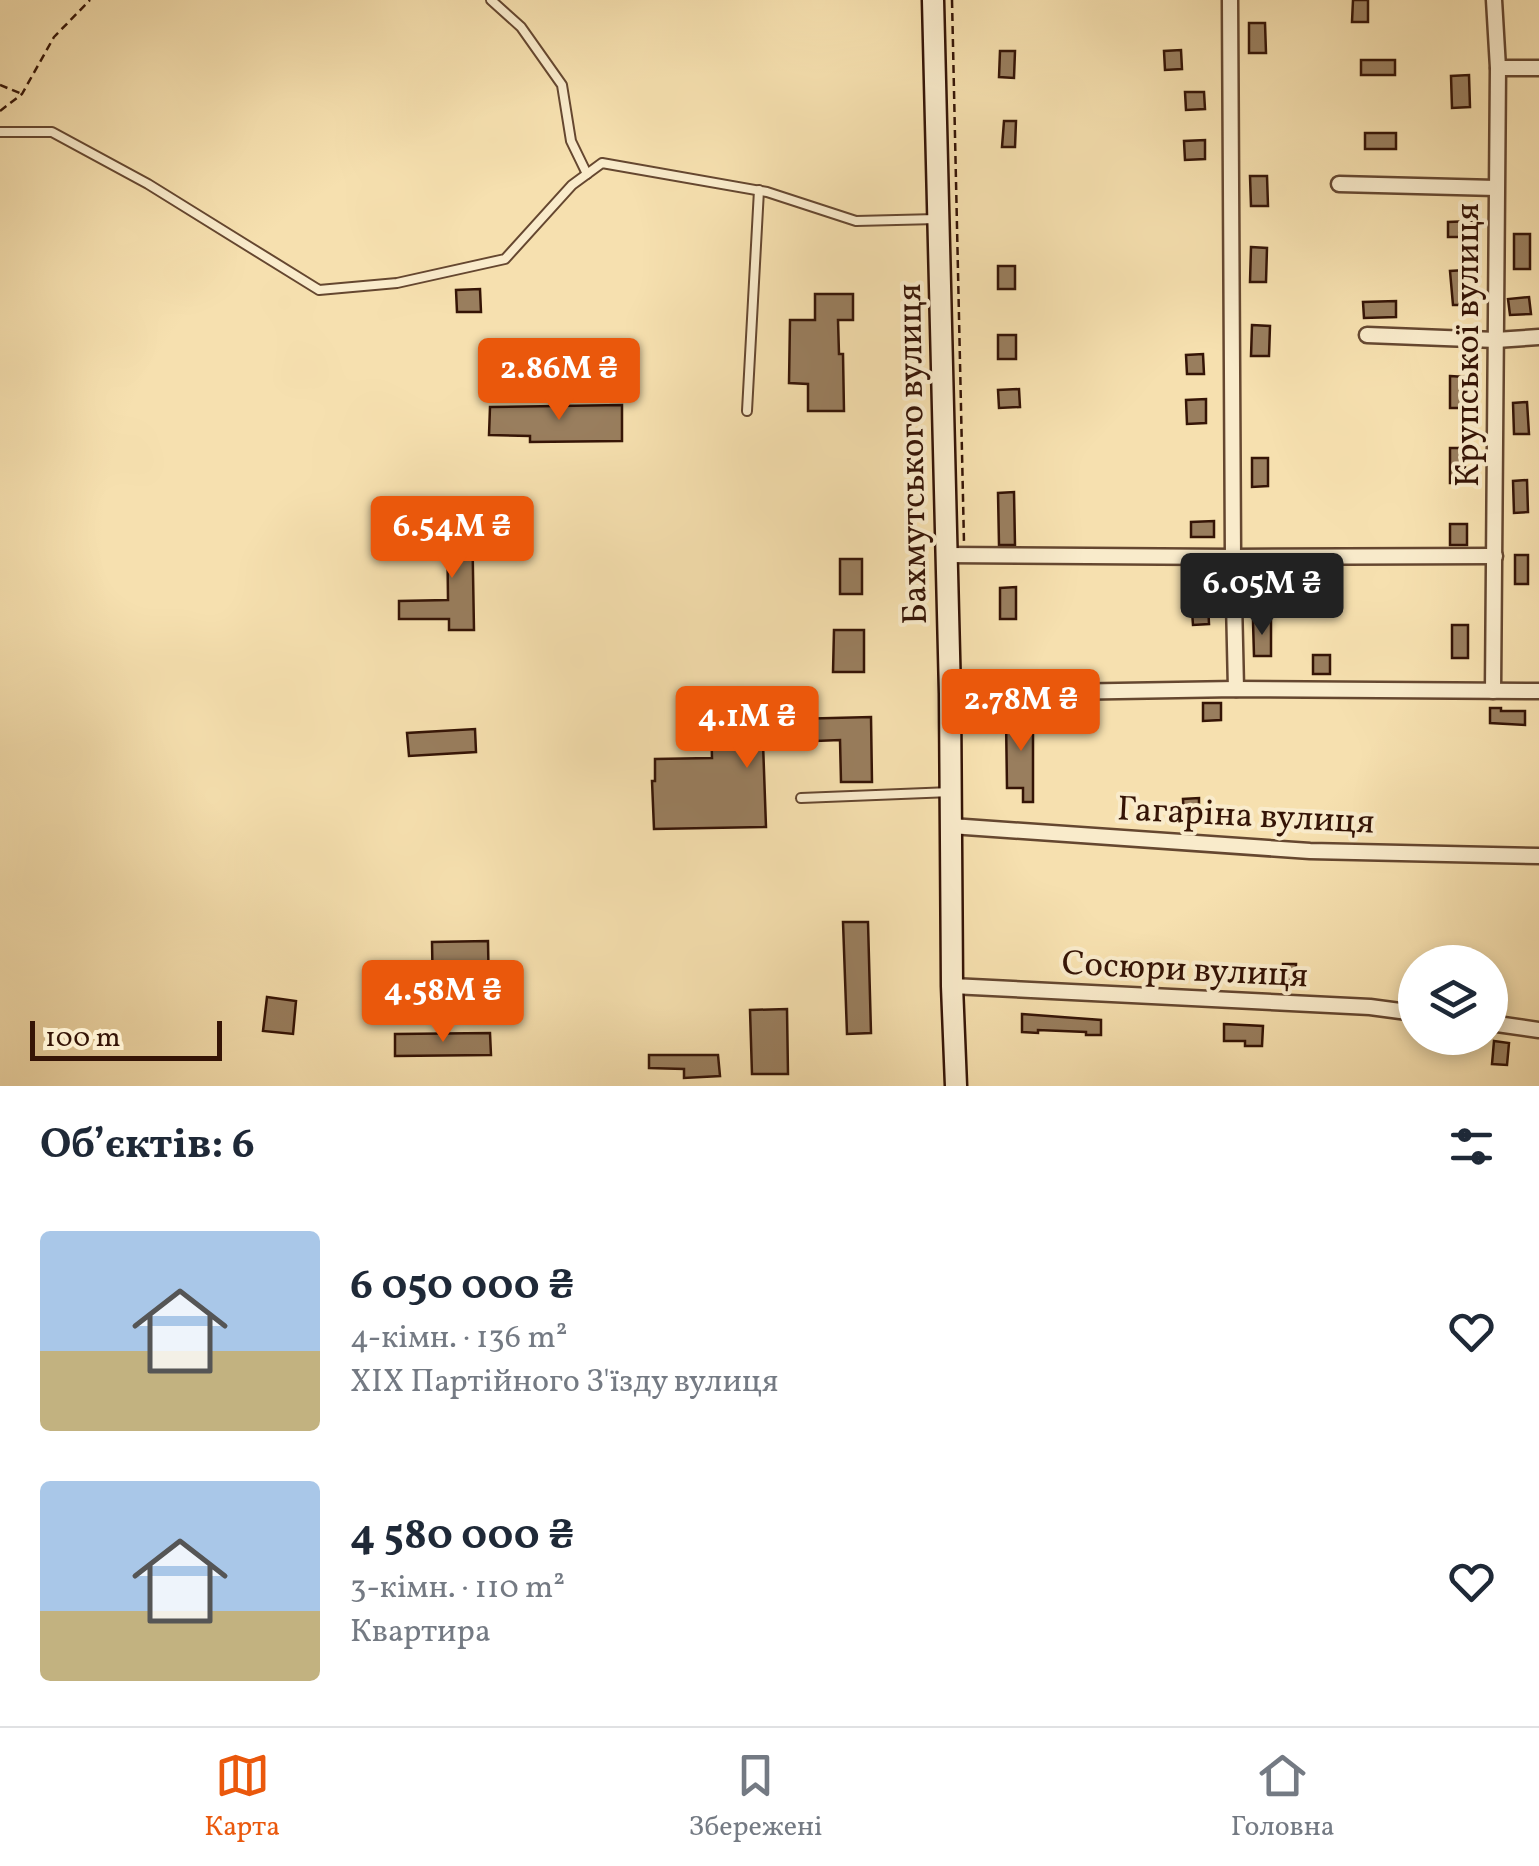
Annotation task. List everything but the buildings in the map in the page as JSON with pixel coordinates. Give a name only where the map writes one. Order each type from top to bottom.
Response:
[{"type":"main road","name":"Бахмутського вулиця","points":[[933,0],[938,218],[956,555],[950,694],[956,1086]]},
{"type":"street","points":[[1230,0],[1236,690]]},
{"type":"street","name":"Крупської вулиця","points":[[1493,691],[1498,68],[1494,0]]},
{"type":"street","points":[[1498,68],[1539,68]]},
{"type":"street","points":[[1340,184],[1496,188]]},
{"type":"street","points":[[1367,336],[1496,340],[1539,337]]},
{"type":"street","points":[[956,555],[1495,556]]},
{"type":"street","points":[[950,694],[1539,691]]},
{"type":"street","name":"Гагаріна вулиця","points":[[951,826],[1310,851],[1539,856]]},
{"type":"street","name":"Сосюри вулиця","points":[[952,986],[1398,1011]]},
{"type":"street","points":[[1508,1026],[1539,1030]]},
{"type":"lane","points":[[491,0],[521,27],[562,85],[571,141],[587,174]]},
{"type":"lane","points":[[0,132],[52,132],[148,184],[319,290],[398,284],[505,260],[572,185],[602,163],[759,190],[856,221],[938,218]]},
{"type":"lane","points":[[747,411],[759,190]]},
{"type":"lane","points":[[800,798],[950,792]]},
{"type":"path","points":[[0,111],[22,94],[54,38],[90,0]]},
{"type":"path","points":[[952,0],[956,555]]},
{"type":"path","points":[[0,86],[22,94]]}]
